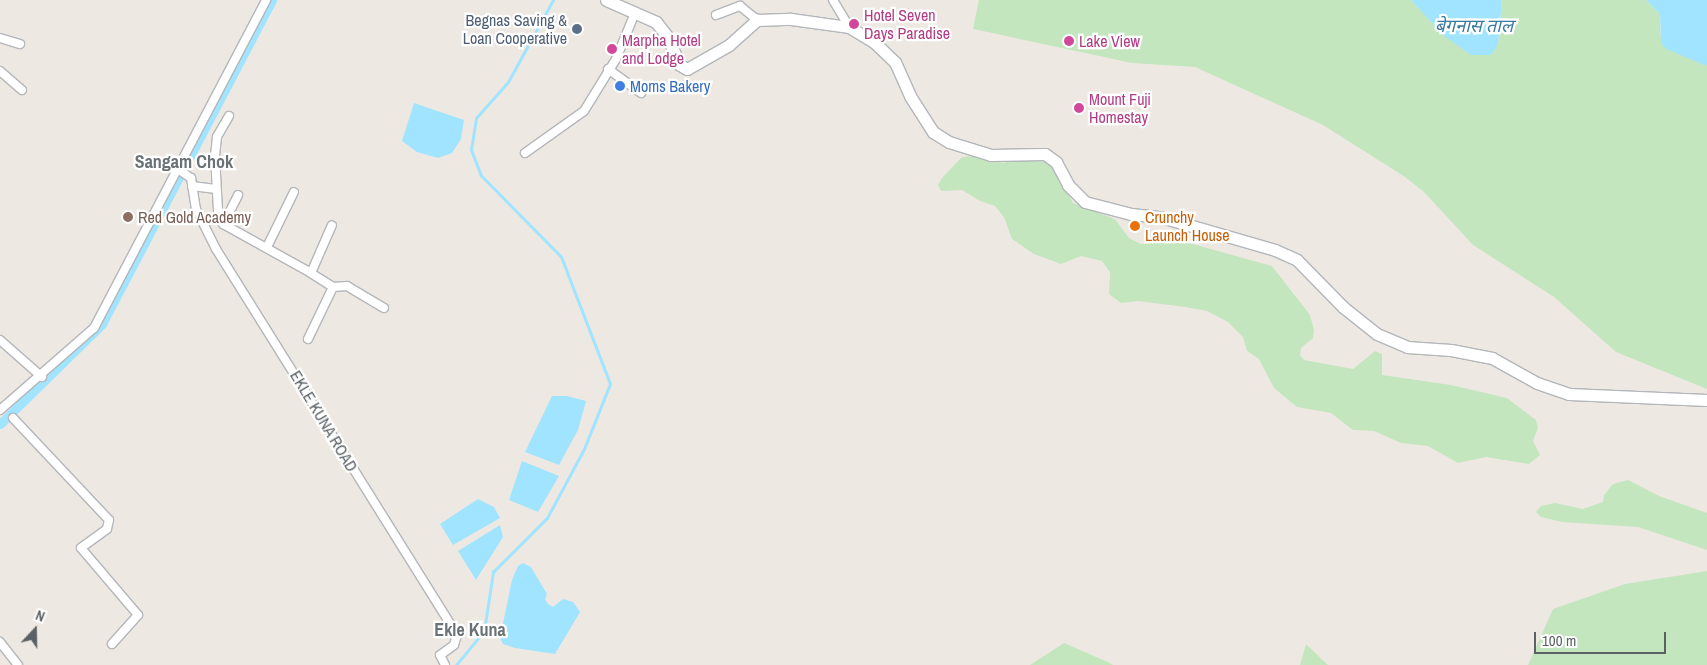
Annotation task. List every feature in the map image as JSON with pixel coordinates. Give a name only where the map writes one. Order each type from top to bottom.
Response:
[{"type":"main road","points":[[606,0],[656,22],[667,36],[680,65],[687,69],[730,45],[757,20],[791,19],[849,27],[874,42],[895,62],[910,96],[933,132],[949,142],[991,155],[1045,154],[1056,162],[1068,186],[1085,202],[1131,214],[1161,217],[1275,250],[1296,260],[1343,308],[1378,334],[1407,346],[1451,350],[1492,358],[1537,382],[1569,394],[1707,400]]},
{"type":"street","points":[[0,410],[42,377],[94,328],[266,0]]},
{"type":"street","points":[[833,0],[849,27]]},
{"type":"street","points":[[716,16],[740,6],[757,20]]},
{"type":"street","points":[[525,153],[584,111],[608,69],[616,59],[635,13]]},
{"type":"street","points":[[0,38],[20,44]]},
{"type":"street","points":[[608,69],[641,93]]},
{"type":"street","points":[[0,71],[22,90]]},
{"type":"street","points":[[229,116],[217,137],[216,189],[221,218],[229,229],[267,247],[333,287],[348,286],[384,308]]},
{"type":"street","points":[[178,169],[191,182],[216,189]]},
{"type":"street","name":"EKLE KUNA ROAD","points":[[191,182],[196,209],[216,250],[457,635],[454,645],[440,655],[445,665]]},
{"type":"street","points":[[267,247],[294,192]]},
{"type":"street","points":[[221,218],[229,213],[238,195]]},
{"type":"street","points":[[311,273],[332,225]]},
{"type":"street","points":[[308,339],[333,287]]},
{"type":"street","points":[[0,340],[42,377]]},
{"type":"street","points":[[14,418],[109,520],[107,529],[81,548],[138,615],[112,644]]},
{"type":"street","points":[[0,642],[18,665]]},
{"type":"green space","points":[[979,0],[1411,0],[1443,35],[1498,44],[1502,0],[1646,0],[1660,14],[1660,33],[1707,66],[1707,389],[1616,352],[1554,297],[1473,245],[1424,192],[1405,177],[1323,125],[1195,67],[1132,63],[973,29]]},
{"type":"green space","points":[[968,156],[1004,163],[1016,157],[1045,160],[1051,164],[1073,203],[1115,219],[1129,238],[1141,244],[1182,241],[1272,266],[1310,315],[1314,330],[1313,338],[1301,348],[1300,355],[1304,360],[1353,369],[1375,351],[1382,354],[1382,375],[1451,385],[1507,398],[1536,420],[1538,428],[1533,441],[1540,455],[1529,464],[1486,457],[1458,463],[1428,446],[1401,443],[1374,431],[1353,430],[1331,413],[1297,407],[1274,388],[1259,359],[1247,351],[1243,337],[1228,322],[1207,311],[1185,307],[1138,301],[1121,303],[1109,294],[1110,272],[1102,261],[1081,256],[1061,264],[1034,254],[1012,239],[1004,217],[995,206],[980,201],[962,190],[941,191],[938,185],[942,178],[961,158]]},
{"type":"green space","points":[[1628,480],[1659,496],[1707,513],[1707,550],[1638,527],[1562,522],[1541,517],[1536,512],[1541,506],[1555,503],[1583,509],[1603,502],[1604,495],[1613,484]]},
{"type":"green space","points":[[1707,571],[1707,665],[1528,665],[1553,609],[1625,584]]},
{"type":"green space","points":[[1064,643],[1110,663],[1113,665],[1030,665]]},
{"type":"green space","points":[[1306,644],[1328,665],[1300,665]]},
{"type":"water","name":"बेगनास ताल","points":[[1411,0],[1502,0],[1498,44],[1491,55],[1471,55],[1443,35]]},
{"type":"water","points":[[1646,0],[1707,0],[1707,66],[1666,49],[1661,43],[1660,14]]},
{"type":"water","points":[[414,103],[464,120],[461,139],[452,153],[438,158],[417,152],[402,141]]},
{"type":"water","points":[[552,396],[567,396],[586,401],[578,430],[559,465],[525,452]]},
{"type":"water","points":[[522,461],[559,476],[538,512],[509,500]]},
{"type":"water","points":[[478,499],[494,507],[500,518],[453,545],[440,524]]},
{"type":"water","points":[[500,525],[503,537],[476,580],[458,551]]},
{"type":"water","points":[[523,563],[531,567],[547,594],[545,600],[548,604],[553,607],[563,599],[573,602],[580,612],[555,654],[515,648],[503,644],[500,638],[512,580],[518,566]]},
{"type":"waterway","points":[[0,424],[102,324],[272,0]]},
{"type":"waterway","points":[[456,665],[484,631],[493,572],[547,518],[584,449],[610,384],[561,257],[481,176],[471,150],[476,118],[508,82],[553,0]]},
{"type":"place","name":"Hotel Seven Days Paradise","points":[[854,24]]},
{"type":"place","name":"Begnas Saving & Loan Cooperative","points":[[577,29]]},
{"type":"place","name":"Lake View","points":[[1069,41]]},
{"type":"place","name":"Marpha Hotel and Lodge","points":[[612,49]]},
{"type":"place","name":"Moms Bakery","points":[[620,86]]},
{"type":"place","name":"Mount Fuji Homestay","points":[[1079,108]]},
{"type":"place","name":"Red Gold Academy","points":[[128,217]]},
{"type":"place","name":"Crunchy Launch House","points":[[1135,226]]},
{"type":"district","name":"Sangam Chok","points":[[184,162]]},
{"type":"district","name":"Ekle Kuna","points":[[470,630]]}]
